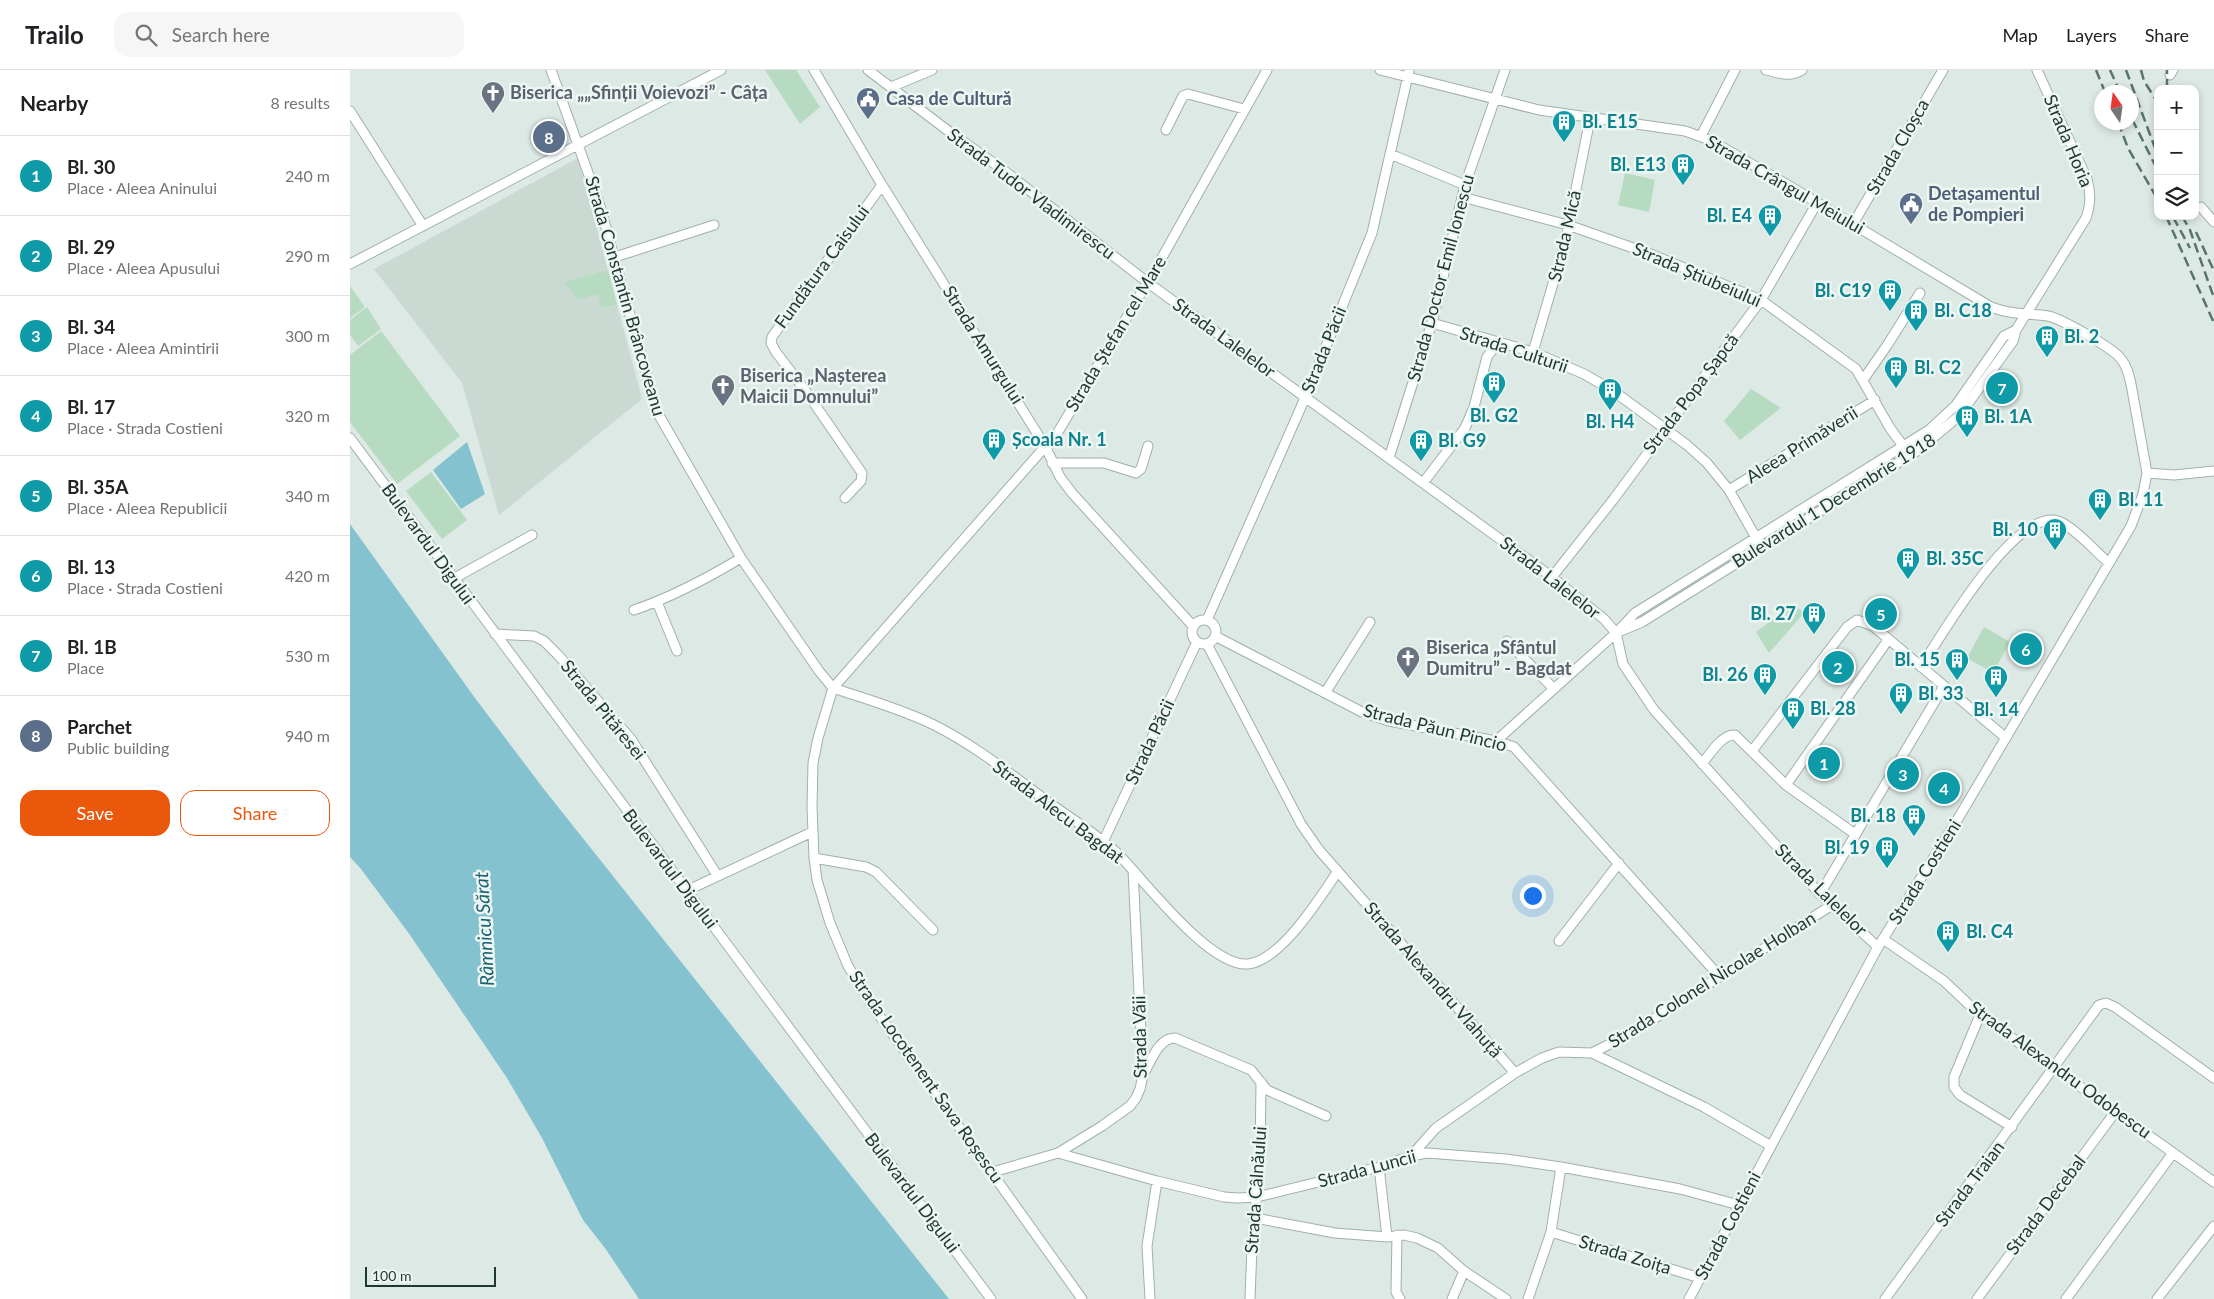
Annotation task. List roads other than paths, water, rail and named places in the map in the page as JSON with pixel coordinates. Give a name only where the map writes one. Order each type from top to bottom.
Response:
[{"type":"street","name":"Strada Constantin Brâncoveanu","points":[[551,70],[600,206],[656,410],[741,558],[833,688]]},
{"type":"street","points":[[352,260],[423,226],[721,70]]},
{"type":"street","name":"Strada Amurgului","points":[[814,70],[882,185],[1045,446],[1052,463],[1072,493],[1193,626]]},
{"type":"street","name":"Strada Tudor Vladimirescu","points":[[868,70],[1002,169],[1147,282]]},
{"type":"street","points":[[891,87],[932,70]]},
{"type":"street","name":"Strada Ștefan cel Mare","points":[[833,688],[1058,432],[1147,282],[1267,70]]},
{"type":"street","name":"Strada Crângul Meiului","points":[[1380,70],[1409,73],[1539,110],[1590,119],[1685,131],[1701,136],[1817,202],[1991,307],[2005,313],[2046,316],[2056,319],[2111,349],[2121,358],[2132,384],[2147,473]]},
{"type":"street","name":"Strada Doctor Emil Ionescu","points":[[1389,458],[1432,323],[1464,185],[1505,70]]},
{"type":"street","points":[[1701,136],[1736,70]]},
{"type":"street","points":[[1766,70],[1789,75],[1802,70]]},
{"type":"street","name":"Strada Cloșca","points":[[1853,224],[1943,70]]},
{"type":"street","name":"Strada Horia","points":[[2026,315],[2086,218],[2090,203],[2087,179],[2037,70]]},
{"type":"street","name":"Strada Păcii","points":[[1207,620],[1305,398],[1372,233],[1409,73]]},
{"type":"street","points":[[1166,130],[1183,96],[1188,94],[1244,109]]},
{"type":"street","points":[[350,111],[423,226]]},
{"type":"street","name":"Strada Mică","points":[[1533,352],[1554,283],[1590,119]]},
{"type":"street","points":[[1390,154],[1464,185]]},
{"type":"street","name":"Fundătura Caisului","points":[[845,498],[861,481],[862,473],[773,347],[772,337],[882,185]]},
{"type":"street","name":"Strada Știubeiului","points":[[1462,197],[1568,225],[1653,255],[1761,300],[1856,369],[1890,428],[1910,456]]},
{"type":"street","name":"Strada Popa Șapcă","points":[[1552,577],[1613,500],[1761,300],[1817,202]]},
{"type":"street","points":[[2201,207],[2214,222]]},
{"type":"street","points":[[615,257],[714,226]]},
{"type":"street","name":"Strada Lalelelor","points":[[1147,282],[1552,577],[1604,619],[1616,633],[1623,664],[1642,694],[1702,764],[1820,894],[1880,943]]},
{"type":"street","points":[[1863,380],[1920,293]]},
{"type":"street","name":"Bulevardul 1 Decembrie 1918","points":[[1616,633],[1642,622],[1761,547],[1838,502],[1932,440],[1959,416],[2013,341],[2016,330],[2026,315]]},
{"type":"street","name":"Strada Culturii","points":[[1432,323],[1533,352],[1599,382],[1666,429],[1707,463],[1729,490],[1761,547]]},
{"type":"street","name":"Bulevardul 1 Decembrie 1918","points":[[1496,741],[1616,633],[1635,613],[1904,447],[1938,423],[1956,405],[2004,336],[2016,330]]},
{"type":"street","points":[[1423,483],[1465,428],[1474,407],[1487,357],[1498,342]]},
{"type":"street","name":"Aleea Primăverii","points":[[1729,490],[1875,400]]},
{"type":"street","name":"Bulevardul Digului","points":[[350,438],[991,1299]]},
{"type":"street","points":[[1052,463],[1104,463],[1136,473],[1141,469],[1148,446]]},
{"type":"street","points":[[2147,473],[2174,475],[2214,471]]},
{"type":"street","name":"Strada Costieni","points":[[1688,1299],[1880,943],[2006,738],[2108,562],[2131,526],[2143,494],[2147,473]]},
{"type":"street","points":[[1922,667],[1965,598],[2015,538],[2028,529],[2045,521],[2058,521],[2108,562]]},
{"type":"street","points":[[454,579],[532,535]]},
{"type":"street","points":[[634,610],[699,583],[741,558]]},
{"type":"street","points":[[657,602],[678,651]]},
{"type":"street","points":[[1207,620],[1214,626],[1215,636],[1207,644],[1197,642],[1192,636],[1193,626],[1199,621],[1207,620]]},
{"type":"street","points":[[1752,751],[1847,627],[1857,620],[1868,623],[2006,738]]},
{"type":"street","points":[[1325,693],[1370,622]]},
{"type":"street","name":"Strada Pităresei","points":[[495,634],[534,636],[544,641],[559,656],[631,740],[717,875]]},
{"type":"street","name":"Strada Păun Pincio","points":[[1215,636],[1362,712],[1389,721],[1511,745],[1720,977]]},
{"type":"street","points":[[1786,785],[1888,640]]},
{"type":"street","points":[[1507,641],[1554,689]]},
{"type":"street","name":"Strada Păcii","points":[[1103,842],[1197,642]]},
{"type":"street","name":"Strada Alexandru Vlahuță","points":[[1207,644],[1301,824],[1319,850],[1515,1073],[1542,1058],[1559,1052],[1592,1053],[1704,1107],[1771,1146]]},
{"type":"street","points":[[1820,894],[1854,834],[1944,686]]},
{"type":"street","name":"Strada Locotenent Sava Roșescu","points":[[833,688],[814,753],[812,786],[814,858],[826,913],[855,980],[1082,1299]]},
{"type":"street","name":"Strada Alecu Bagdat","points":[[833,688],[916,717],[938,727],[987,757],[1103,842],[1133,870],[1196,937],[1224,958],[1237,963],[1248,964],[1264,958],[1290,935],[1303,922],[1338,871]]},
{"type":"street","points":[[1702,764],[1722,741],[1731,734],[1739,738],[1786,785],[1854,834]]},
{"type":"street","points":[[686,891],[812,832]]},
{"type":"street","points":[[814,858],[866,867],[876,872],[932,930]]},
{"type":"street","points":[[1559,941],[1619,864]]},
{"type":"street","name":"Strada Văii","points":[[992,1172],[1058,1153],[1130,1106],[1140,1089],[1143,1075],[1133,870]]},
{"type":"street","name":"Strada Colonel Nicolae Holban","points":[[1592,1053],[1630,1034],[1832,905]]},
{"type":"street","name":"Strada Alexandru Odobescu","points":[[1880,943],[1944,981],[1980,1015],[2214,1182]]},
{"type":"street","name":"Strada Traian","points":[[1885,1299],[2100,1005],[2106,1003],[2115,1007],[2214,1078]]},
{"type":"street","points":[[1980,1015],[1954,1077],[1954,1087],[1964,1098],[2012,1127]]},
{"type":"street","points":[[1143,1075],[1161,1044],[1169,1038],[1175,1038],[1251,1070],[1267,1090],[1283,1099],[1326,1116]]},
{"type":"street","points":[[1411,1156],[1436,1128],[1515,1073]]},
{"type":"street","name":"Strada Câlnăului","points":[[1250,1299],[1260,1158],[1260,1082]]},
{"type":"street","name":"Strada Decebal","points":[[1980,1298],[2116,1111]]},
{"type":"street","name":"Strada Luncii","points":[[1058,1153],[1157,1181],[1237,1198],[1258,1197],[1379,1168],[1411,1156],[1428,1153],[1506,1159],[1561,1167],[1680,1189],[1739,1205]]},
{"type":"street","points":[[2066,1299],[2173,1153]]},
{"type":"street","points":[[1528,1299],[1551,1232],[1561,1167]]},
{"type":"street","points":[[1379,1168],[1387,1237]]},
{"type":"street","points":[[1150,1299],[1147,1246],[1157,1181]]},
{"type":"street","points":[[1255,1218],[1335,1233],[1387,1237],[1397,1235],[1417,1238],[1447,1255],[1464,1271],[1506,1299]]},
{"type":"street","points":[[2157,1299],[2214,1226]]},
{"type":"street","name":"Strada Zoița","points":[[1551,1232],[1700,1278]]},
{"type":"street","points":[[1397,1235],[1396,1292],[1400,1299]]},
{"type":"street","points":[[1452,1299],[1464,1271]]},
{"type":"water","points":[[467,442],[485,494],[461,509],[433,470]]},
{"type":"water","name":"Râmnicu Sărat","points":[[350,524],[475,698],[543,788],[949,1299],[639,1299],[605,1248],[583,1220],[542,1138],[507,1078],[410,935],[350,857]]},
{"type":"railway","points":[[2096,70],[2102,85]]},
{"type":"railway","points":[[2110,70],[2117,85]]},
{"type":"railway","points":[[2126,70],[2154,145]]},
{"type":"railway","points":[[2141,70],[2144,81],[2154,97]]},
{"type":"railway","points":[[2167,70],[2167,85]]},
{"type":"railway","points":[[2121,130],[2128,148],[2154,193]]},
{"type":"railway","points":[[2138,130],[2154,163]]},
{"type":"railway","points":[[2168,220],[2214,323]]},
{"type":"railway","points":[[2175,220],[2190,248]]},
{"type":"railway","points":[[2184,220],[2190,230],[2214,298]]},
{"type":"railway","points":[[2196,232],[2214,271]]},
{"type":"place","name":"Biserica „„Sfinții Voievozi” - Câța","points":[[493,114]]},
{"type":"place","name":"Casa de Cultură","points":[[868,120]]},
{"type":"place","name":"Parchet","points":[[549,137]]},
{"type":"place","name":"Bl. E15","points":[[1564,143]]},
{"type":"place","name":"Bl. E13","points":[[1683,186]]},
{"type":"place","name":"Detașamentul de Pompieri","points":[[1911,225]]},
{"type":"place","name":"Bl. E4","points":[[1770,237]]},
{"type":"place","name":"Bl. C19","points":[[1890,312]]},
{"type":"place","name":"Bl. C18","points":[[1916,332]]},
{"type":"place","name":"Bl. 2","points":[[2047,358]]},
{"type":"place","name":"Bl. 1B","points":[[2002,388]]},
{"type":"place","name":"Bl. C2","points":[[1896,389]]},
{"type":"place","name":"Bl. G2","points":[[1494,404]]},
{"type":"place","name":"Biserica „Nașterea Maicii Domnului”","points":[[723,407]]},
{"type":"place","name":"Bl. H4","points":[[1610,411]]},
{"type":"place","name":"Bl. 1A","points":[[1967,438]]},
{"type":"place","name":"Școala Nr. 1","points":[[994,461]]},
{"type":"place","name":"Bl. G9","points":[[1421,462]]},
{"type":"place","name":"Bl. 11","points":[[2100,521]]},
{"type":"place","name":"Bl. 10","points":[[2055,551]]},
{"type":"place","name":"Bl. 35C","points":[[1908,580]]},
{"type":"place","name":"Bl. 35A","points":[[1881,614]]},
{"type":"place","name":"Bl. 27","points":[[1814,635]]},
{"type":"place","name":"Bl. 13","points":[[2026,649]]},
{"type":"place","name":"Bl. 29","points":[[1838,667]]},
{"type":"place","name":"Biserica „Sfântul Dumitru” - Bagdat","points":[[1408,679]]},
{"type":"place","name":"Bl. 15","points":[[1957,681]]},
{"type":"place","name":"Bl. 26","points":[[1765,696]]},
{"type":"place","name":"Bl. 14","points":[[1996,698]]},
{"type":"place","name":"Bl. 33","points":[[1901,715]]},
{"type":"place","name":"Bl. 28","points":[[1793,730]]},
{"type":"place","name":"Bl. 30","points":[[1824,763]]},
{"type":"place","name":"Bl. 34","points":[[1903,774]]},
{"type":"place","name":"Bl. 17","points":[[1944,788]]},
{"type":"place","name":"Bl. 18","points":[[1914,837]]},
{"type":"place","name":"Bl. 19","points":[[1887,869]]},
{"type":"place","name":"Bl. C4","points":[[1948,953]]}]
